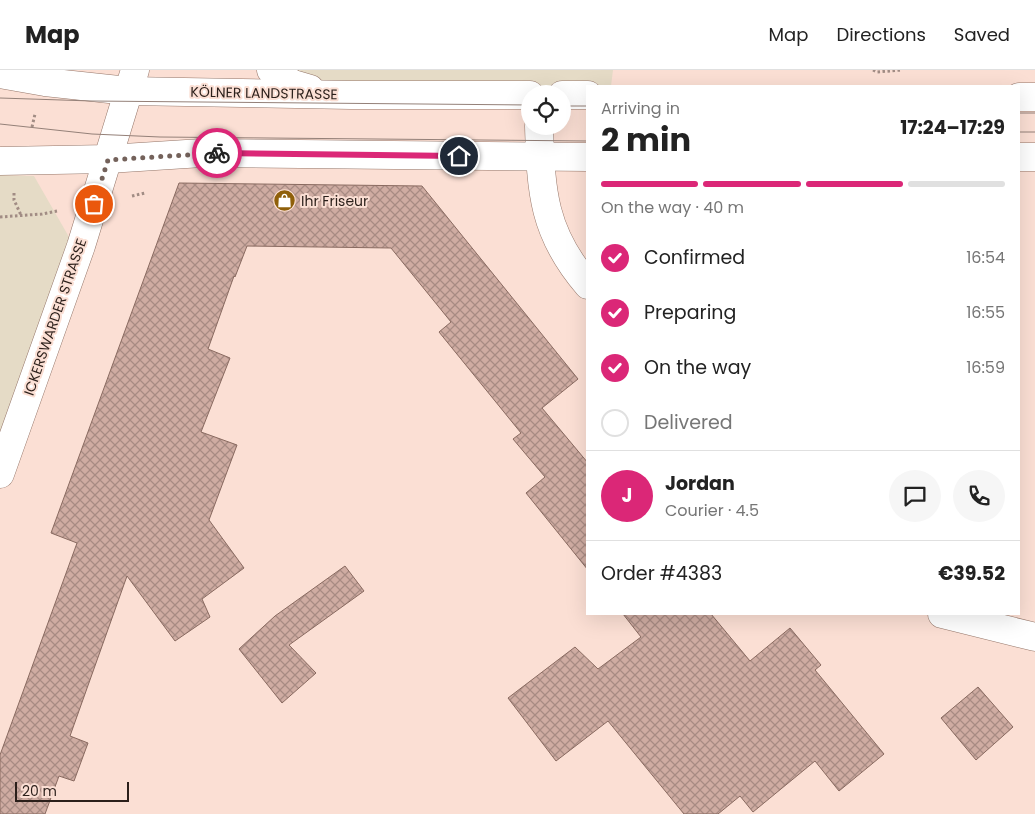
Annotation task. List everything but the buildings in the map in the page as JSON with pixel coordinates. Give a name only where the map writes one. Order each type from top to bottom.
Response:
[{"type":"main road","points":[[271,70],[293,84],[324,93]]},
{"type":"main road","name":"KÖLNER LANDSTRASSE","points":[[0,74],[45,82],[131,80],[324,93],[521,94]]},
{"type":"main road","name":"ICKERSWARDER STRASSE","points":[[0,474],[81,246],[131,80]]},
{"type":"main road","points":[[571,95],[586,95]]},
{"type":"main road","points":[[1020,97],[1035,97]]},
{"type":"main road","points":[[540,135],[546,209],[555,236],[571,266],[586,283]]},
{"type":"main road","points":[[0,161],[108,160],[202,153],[586,157]]},
{"type":"main road","points":[[1020,158],[1035,158]]},
{"type":"main road","points":[[946,615],[1035,637]]},
{"type":"path","points":[[873,70],[877,72],[894,72],[902,70]]},
{"type":"path","points":[[14,187],[14,200],[21,216]]},
{"type":"path","points":[[0,217],[42,214]]},
{"type":"shaded area","points":[[282,70],[613,70],[611,85],[586,85],[586,89],[571,89],[571,85],[521,85],[521,89],[349,89]]},
{"type":"shaded area","points":[[0,175],[34,176],[73,244],[7,434],[0,431]]},
{"type":"tram line","points":[[0,98],[92,101],[521,105]]},
{"type":"tram line","points":[[571,106],[586,106]]},
{"type":"tram line","points":[[1020,113],[1035,113]]},
{"type":"tram line","points":[[0,124],[92,134],[160,137],[586,141]]},
{"type":"tram line","points":[[1020,132],[1035,132]]},
{"type":"way so far","points":[[94,204],[108,160],[217,153]]},
{"type":"place","name":"Ihr Friseur","points":[[285,201]]},
{"type":"route","points":[[217,153],[459,156]]}]
